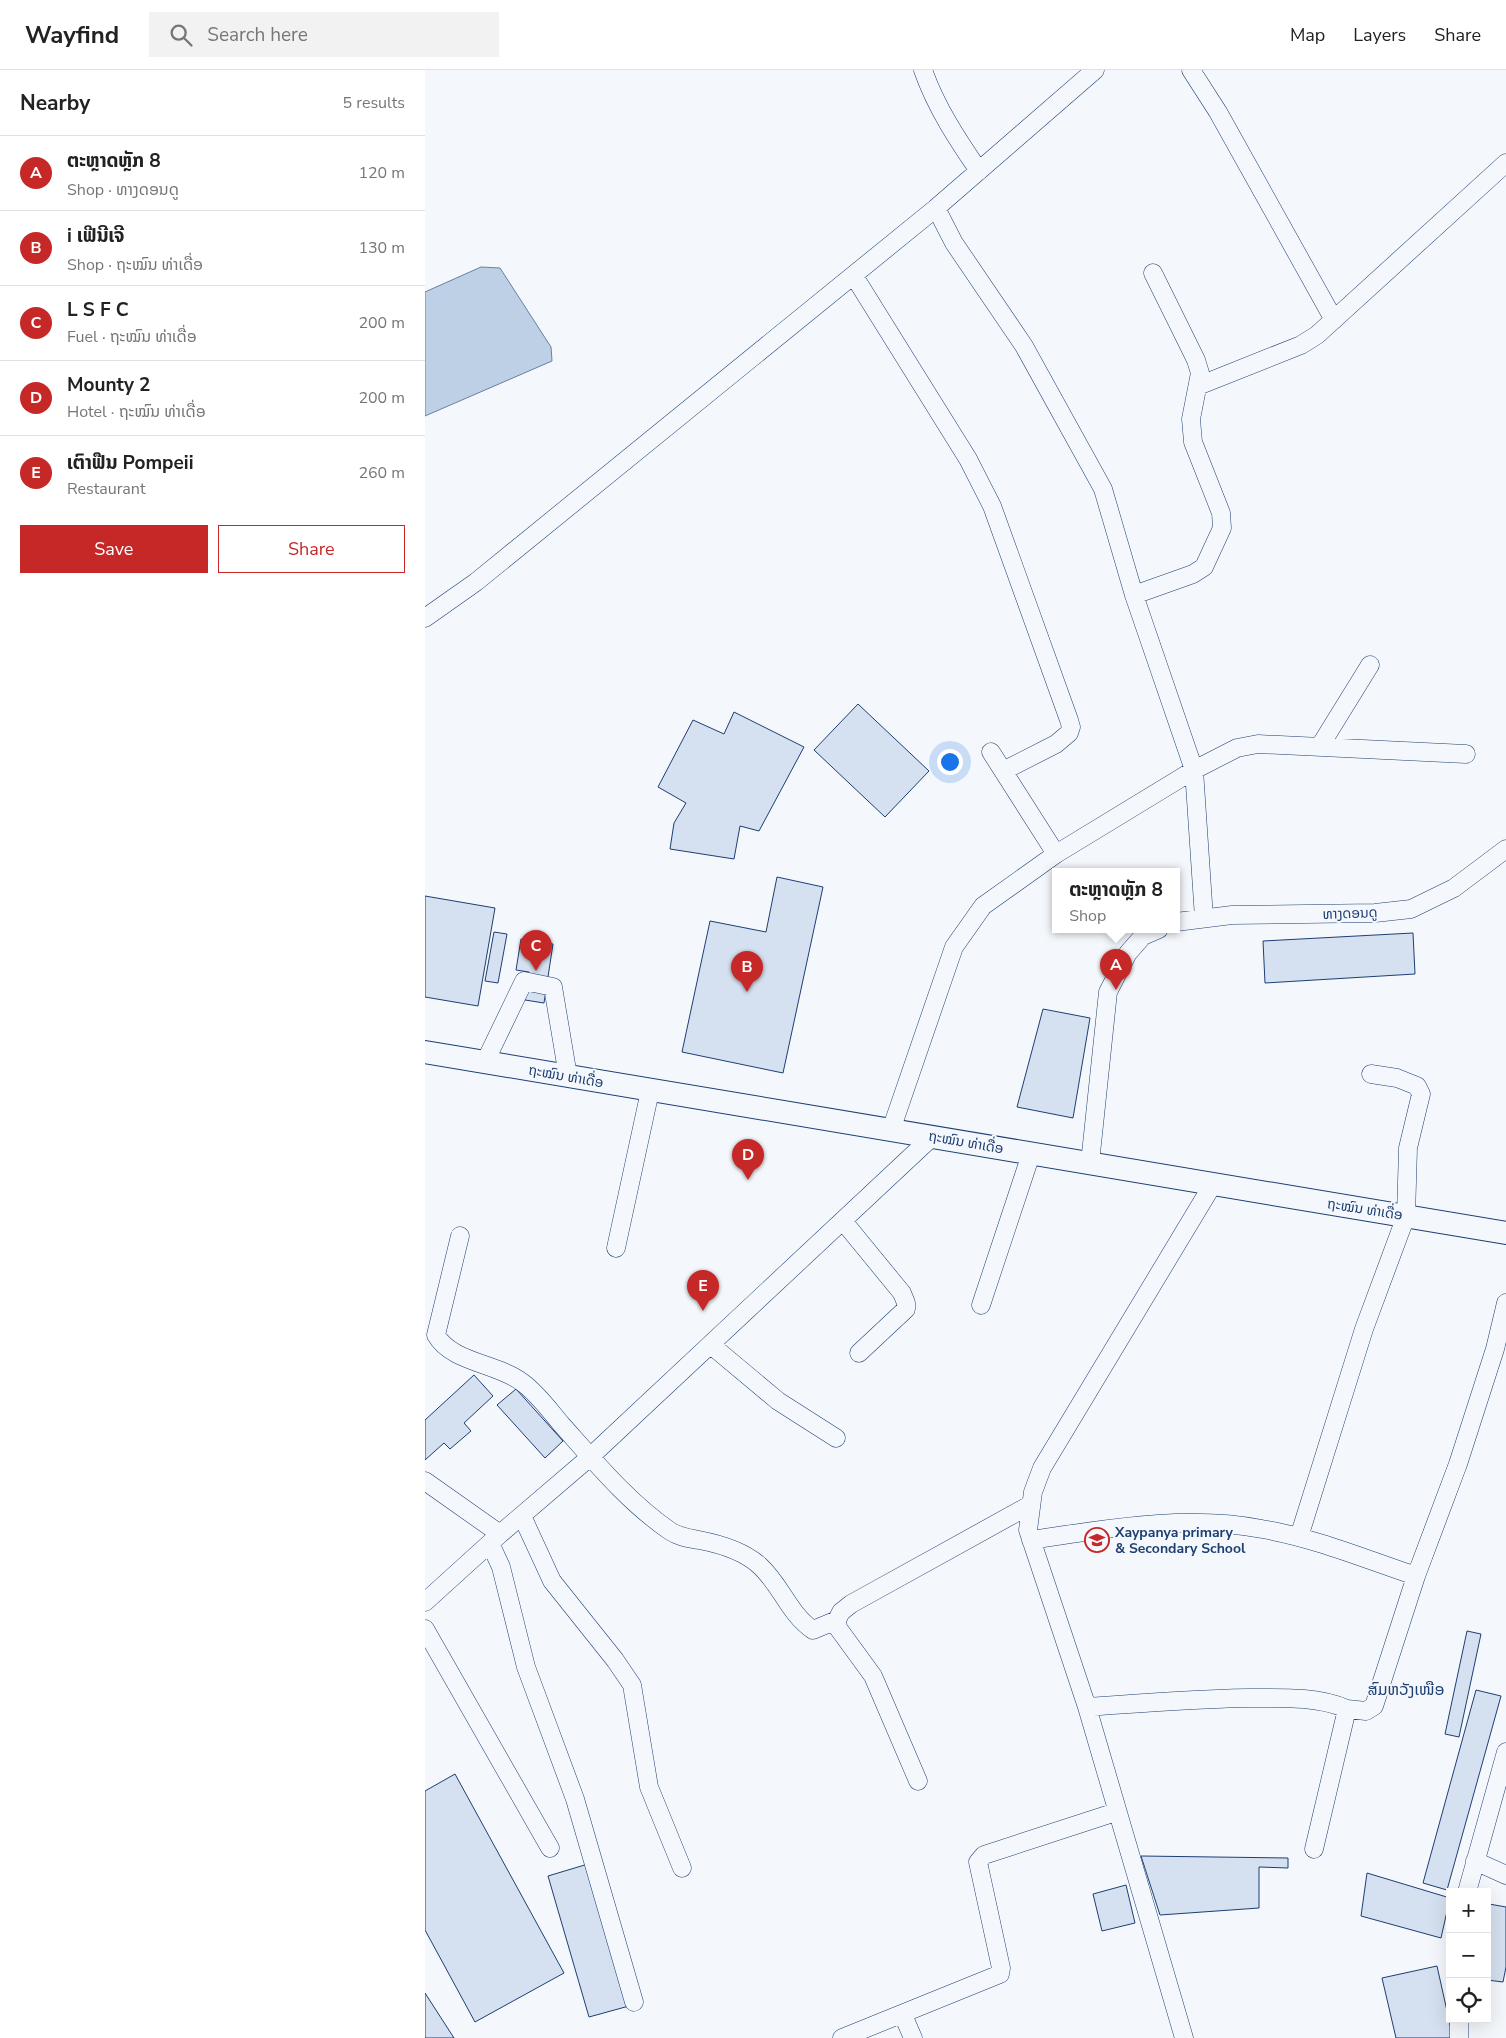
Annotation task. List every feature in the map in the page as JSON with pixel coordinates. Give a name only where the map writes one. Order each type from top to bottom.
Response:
[{"type":"main road","name":"ຖະໝົນ ທ່າເດື່ອ","points":[[425,1052],[1506,1233]]},
{"type":"street","points":[[923,70],[931,94],[947,124],[979,171]]},
{"type":"street","points":[[425,618],[476,582],[854,276],[936,208],[1095,70]]},
{"type":"street","points":[[1191,70],[1219,112],[1334,320]]},
{"type":"street","points":[[1198,386],[1301,346],[1334,320],[1506,163]]},
{"type":"street","points":[[936,208],[954,243],[1024,346],[1103,489],[1134,595],[1194,770],[1204,918]]},
{"type":"street","points":[[1134,595],[1193,574],[1204,567],[1223,528],[1221,513],[1193,442],[1191,419],[1201,374],[1153,273]]},
{"type":"street","points":[[854,276],[969,459],[993,506],[1069,720],[1071,727],[1063,738],[1003,771]]},
{"type":"street","points":[[1320,746],[1370,665]]},
{"type":"street","points":[[891,1130],[954,948],[983,906],[1056,854],[1194,770],[1237,748],[1258,744],[1466,754]]},
{"type":"street","points":[[991,752],[1056,854]]},
{"type":"street","name":"ທາງດອນດູ","points":[[1180,921],[1232,915],[1375,913],[1411,909],[1454,888],[1506,849]]},
{"type":"street","points":[[1089,1163],[1108,992],[1128,953],[1143,936],[1150,933]]},
{"type":"street","points":[[485,1062],[524,981],[553,987],[568,1076]]},
{"type":"street","points":[[1299,1537],[1364,1329],[1406,1216],[1408,1148],[1421,1094],[1417,1086],[1397,1078],[1371,1074]]},
{"type":"street","points":[[616,1248],[650,1091]]},
{"type":"street","points":[[425,1602],[495,1538],[590,1457],[933,1136]]},
{"type":"street","points":[[981,1305],[1031,1154]]},
{"type":"street","points":[[1184,2038],[1116,1812],[1087,1707],[1028,1530],[1030,1505],[1042,1468],[1213,1184]]},
{"type":"street","points":[[843,1221],[902,1293],[906,1302],[906,1310],[859,1353]]},
{"type":"street","points":[[460,1236],[436,1335],[441,1344],[450,1351],[510,1373],[526,1385],[590,1457],[623,1490],[670,1532],[682,1537],[733,1548],[760,1566],[791,1609],[813,1630],[837,1620]]},
{"type":"street","points":[[1087,1707],[1209,1699],[1285,1698],[1336,1704],[1347,1709],[1366,1711],[1374,1706],[1415,1576],[1458,1464],[1495,1349],[1506,1303]]},
{"type":"street","points":[[711,1345],[778,1401],[836,1438]]},
{"type":"street","points":[[425,1481],[495,1538],[526,1667],[575,1799],[635,2002]]},
{"type":"street","points":[[918,1781],[873,1676],[838,1628],[837,1620],[841,1612],[851,1604],[1030,1505]]},
{"type":"street","points":[[522,1516],[553,1581],[615,1660],[632,1685],[649,1787],[681,1868]]},
{"type":"street","points":[[1031,1540],[1183,1522],[1261,1528],[1299,1537],[1415,1576]]},
{"type":"street","points":[[425,1630],[550,1848]]},
{"type":"street","points":[[1314,1849],[1347,1709]]},
{"type":"street","points":[[1468,1888],[1506,1752]]},
{"type":"street","points":[[842,2038],[903,2015],[1000,1974],[1001,1968],[978,1862],[984,1855],[1116,1812]]},
{"type":"street","points":[[1475,1861],[1506,1875]]},
{"type":"street","points":[[903,2015],[913,2038]]},
{"type":"street","points":[[1459,2023],[1459,2038]]},
{"type":"water","points":[[481,267],[500,268],[551,347],[552,361],[425,416],[425,292]]},
{"type":"building","points":[[858,704],[929,771],[885,817],[814,750]]},
{"type":"building","points":[[734,712],[804,747],[759,831],[740,826],[734,859],[670,849],[674,823],[686,803],[658,787],[693,720],[724,734]]},
{"type":"building","points":[[777,877],[823,887],[783,1073],[682,1052],[710,921],[766,932]]},
{"type":"building","points":[[425,896],[495,908],[478,1006],[425,997]]},
{"type":"building","points":[[494,932],[507,934],[498,983],[485,981]]},
{"type":"building","points":[[1413,933],[1415,974],[1265,983],[1263,941]]},
{"type":"building","points":[[521,939],[553,944],[544,1003],[525,1000],[529,972],[516,970]]},
{"type":"building","points":[[1043,1009],[1090,1018],[1073,1118],[1017,1107]]},
{"type":"building","points":[[474,1375],[493,1396],[464,1423],[471,1431],[450,1449],[444,1443],[425,1460],[425,1420]]},
{"type":"building","points":[[516,1389],[563,1441],[545,1458],[497,1405]]},
{"type":"building","points":[[1467,1631],[1481,1634],[1459,1737],[1445,1734]]},
{"type":"building","points":[[1476,1690],[1501,1696],[1448,1888],[1446,1890],[1423,1883]]},
{"type":"building","points":[[455,1774],[564,1973],[475,2022],[425,1930],[425,1791]]},
{"type":"building","points":[[1141,1856],[1288,1858],[1288,1868],[1259,1867],[1259,1908],[1160,1915]]},
{"type":"building","points":[[588,1864],[629,2006],[589,2017],[548,1876]]},
{"type":"building","points":[[1367,1873],[1446,1897],[1446,1916],[1441,1938],[1361,1916]]},
{"type":"building","points":[[1126,1885],[1135,1923],[1102,1931],[1093,1894]]},
{"type":"building","points":[[1491,1904],[1506,1907],[1506,1967],[1503,1982],[1491,1980]]},
{"type":"building","points":[[1437,1966],[1446,2006],[1446,2023],[1450,2023],[1453,2038],[1396,2038],[1382,1978]]},
{"type":"building","points":[[425,1993],[454,2038],[425,2038]]},
{"type":"place","name":"L S F C","points":[[536,971]]},
{"type":"place","name":"ຕະຫຼາດຫຼັກ 8","points":[[1116,990]]},
{"type":"place","name":"i ເຟີນີເຈີ","points":[[747,992]]},
{"type":"place","name":"Mounty 2","points":[[748,1180]]},
{"type":"place","name":"ເຕົາຟືນ Pompeii","points":[[703,1311]]},
{"type":"place","name":"Xaypanya primary & Secondary School","points":[[1097,1540]]},
{"type":"district","name":"ສົມຫວັງເໜືອ","points":[[1406,1689]]}]
